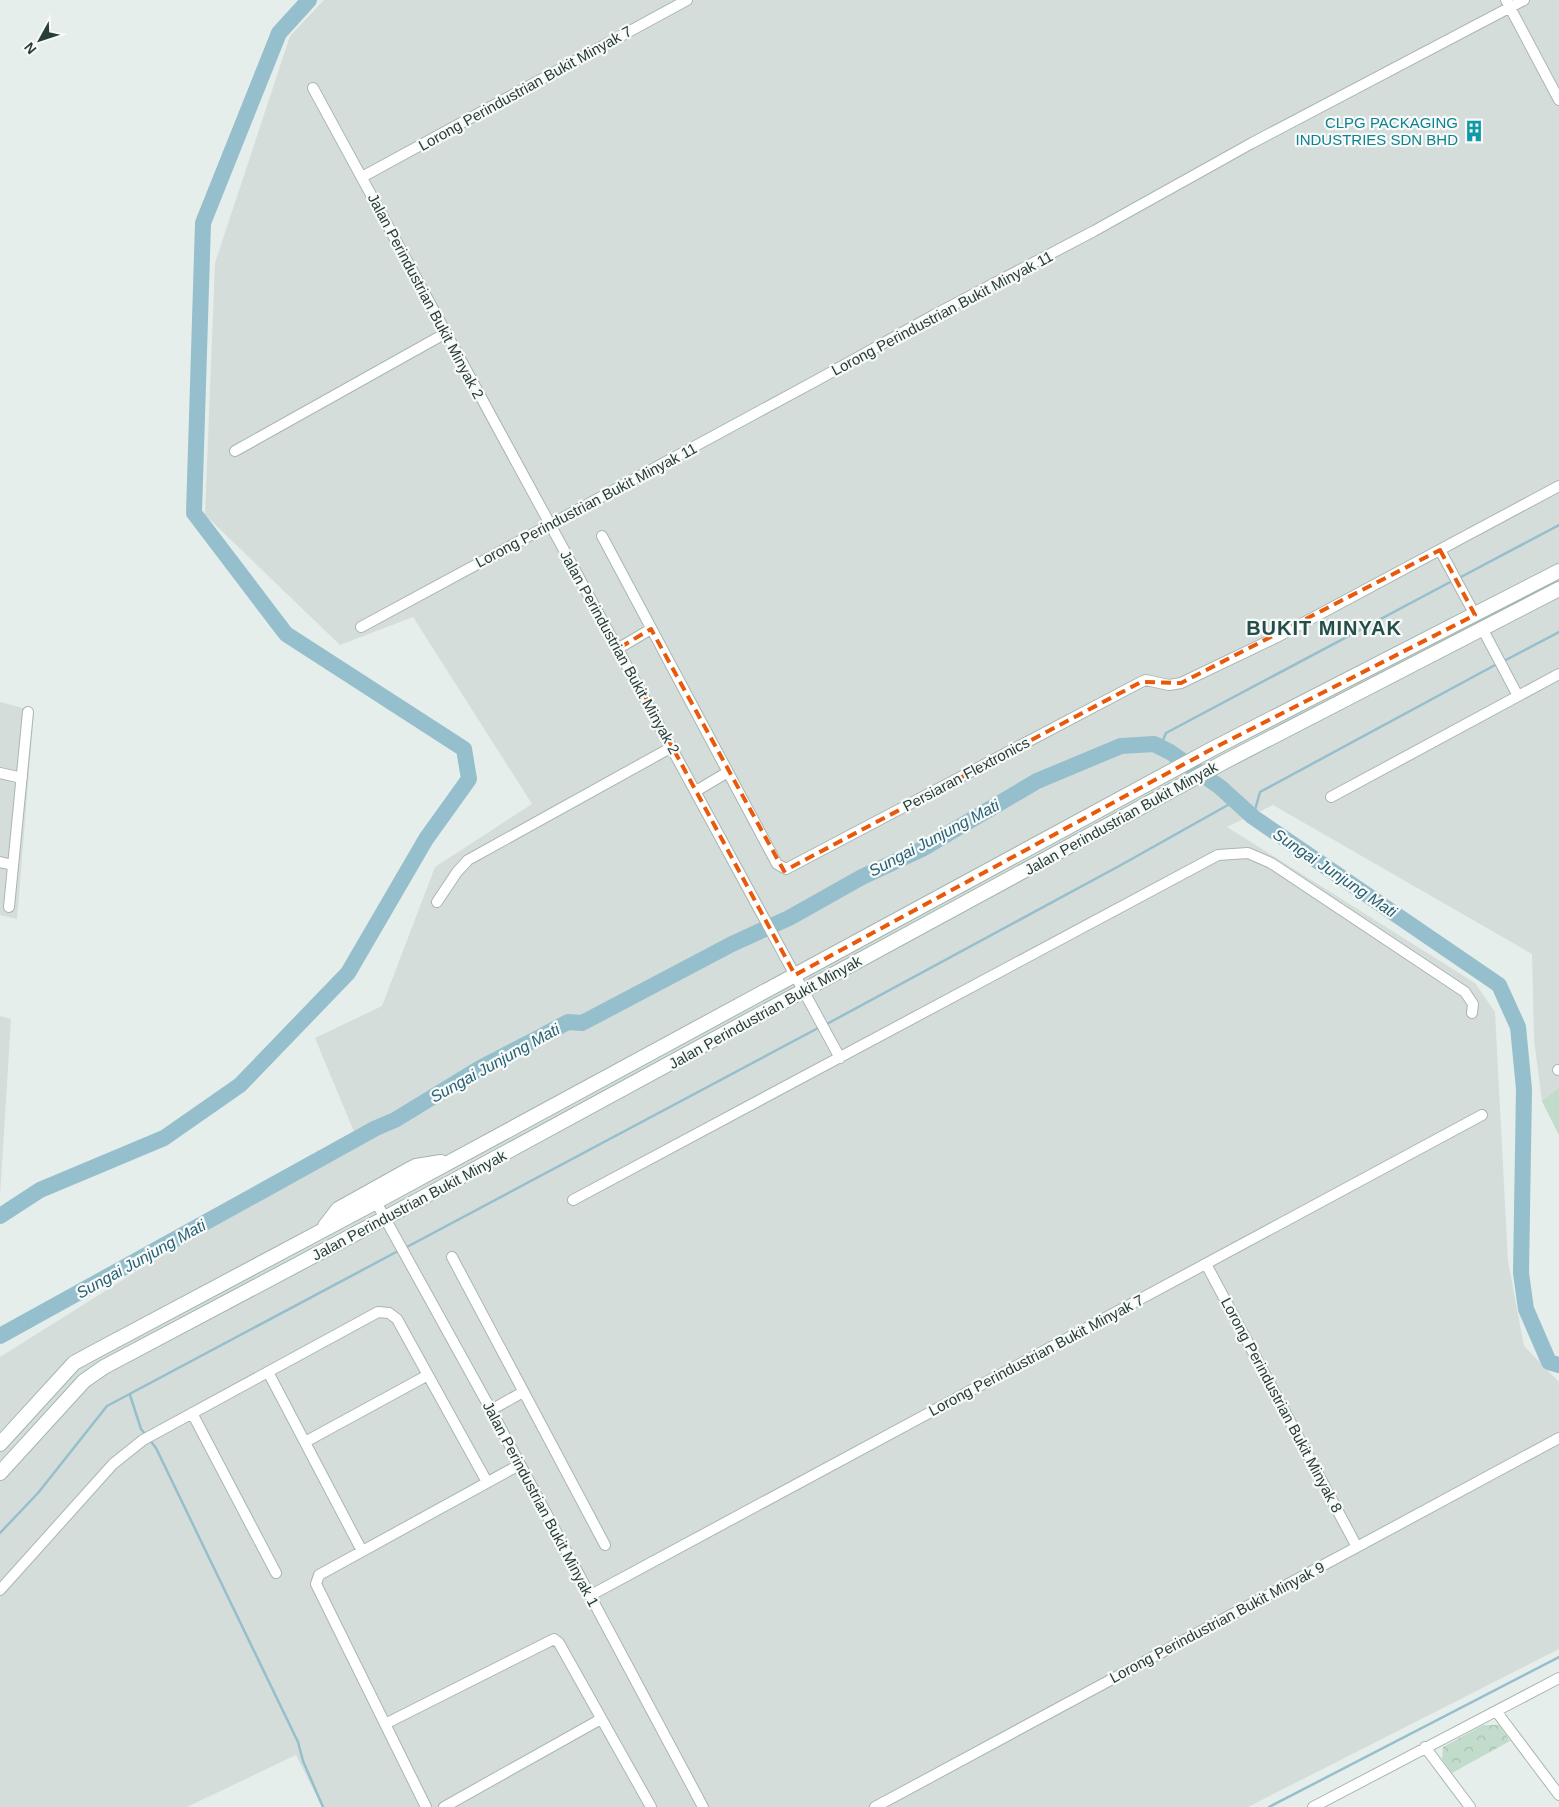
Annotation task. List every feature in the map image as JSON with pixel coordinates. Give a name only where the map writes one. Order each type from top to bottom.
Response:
[{"type":"main road","name":"Jalan Perindustrian Bukit Minyak","points":[[0,1444],[74,1363],[452,1161],[1212,749],[1559,571]]},
{"type":"main road","name":"Jalan Perindustrian Bukit Minyak","points":[[0,1472],[84,1381],[104,1367],[385,1218],[1226,761],[1483,630],[1559,589]]},
{"type":"main road","points":[[322,1231],[338,1209],[408,1170],[416,1166],[452,1161]]},
{"type":"street","name":"Lorong Perindustrian Bukit Minyak 7","points":[[362,177],[687,0]]},
{"type":"street","name":"Lorong Perindustrian Bukit Minyak 11","points":[[361,627],[819,380],[934,314],[1094,231],[1508,4],[1524,0]]},
{"type":"street","points":[[1508,4],[1559,100]]},
{"type":"street","name":"Jalan Perindustrian Bukit Minyak 2","points":[[313,88],[619,648],[840,1058]]},
{"type":"street","points":[[235,451],[446,334]]},
{"type":"street","points":[[1475,615],[1440,550],[1559,486]]},
{"type":"street","name":"Persiaran Flextronics","points":[[602,536],[651,630],[781,867],[1146,680],[1169,685],[1181,683],[1277,637],[1440,550]]},
{"type":"street","points":[[619,648],[651,630]]},
{"type":"street","points":[[1483,630],[1518,696]]},
{"type":"street","points":[[1331,797],[1559,674]]},
{"type":"street","points":[[9,907],[28,712]]},
{"type":"street","points":[[437,902],[457,872],[468,860],[672,747]]},
{"type":"street","points":[[696,791],[728,772]]},
{"type":"street","points":[[0,773],[22,778]]},
{"type":"street","points":[[573,1200],[1218,855],[1236,852],[1248,853],[1270,863],[1466,992],[1473,1004],[1472,1013]]},
{"type":"street","points":[[0,862],[13,865]]},
{"type":"street","name":"Lorong Perindustrian Bukit Minyak 7","points":[[591,1596],[1482,1115]]},
{"type":"street","name":"Jalan Perindustrian Bukit Minyak 1","points":[[376,1202],[491,1410],[704,1807]]},
{"type":"street","points":[[452,1257],[605,1545]]},
{"type":"street","name":"Lorong Perindustrian Bukit Minyak 8","points":[[1206,1264],[1357,1546]]},
{"type":"street","points":[[0,1590],[113,1464],[148,1437],[378,1312],[389,1313],[397,1319],[488,1482]]},
{"type":"street","points":[[268,1372],[362,1551]]},
{"type":"street","points":[[305,1442],[428,1375]]},
{"type":"street","points":[[491,1410],[523,1392]]},
{"type":"street","points":[[192,1413],[276,1573]]},
{"type":"street","name":"Lorong Perindustrian Bukit Minyak 9","points":[[875,1807],[1559,1438]]},
{"type":"street","points":[[426,1807],[316,1584],[319,1575],[519,1465]]},
{"type":"street","points":[[385,1724],[554,1639],[559,1643],[651,1807]]},
{"type":"street","points":[[1313,1807],[1559,1678]]},
{"type":"street","points":[[1496,1710],[1559,1795]]},
{"type":"street","points":[[444,1807],[601,1719]]},
{"type":"street","points":[[1425,1747],[1470,1807]]},
{"type":"highlighted area","points":[[1440,550],[1475,615],[1212,749],[795,975],[619,648],[651,629],[784,871],[1141,682],[1181,683]]},
{"type":"shaded area","points":[[324,0],[1559,0],[1559,1135],[1542,1101],[1534,1040],[1532,954],[1273,805],[1227,827],[1475,983],[1495,1012],[1508,1261],[1524,1346],[1559,1382],[1559,1649],[1248,1807],[322,1807],[296,1755],[187,1807],[0,1807],[0,1357],[355,1134],[315,1038],[382,1006],[435,867],[532,804],[413,617],[340,645],[205,515],[215,263],[290,36]]},
{"type":"shaded area","points":[[0,702],[34,711],[17,919],[0,915]]},
{"type":"shaded area","points":[[0,1016],[11,1019],[0,1197]]},
{"type":"green space","points":[[1559,1088],[1559,1135],[1542,1101]]},
{"type":"green space","points":[[1483,1725],[1499,1725],[1510,1741],[1452,1773],[1442,1759],[1443,1747]]},
{"type":"waterway","points":[[0,1216],[40,1190],[164,1138],[240,1085],[348,973],[426,839],[469,779],[464,749],[286,634],[194,513],[203,223],[279,33],[309,0]]},
{"type":"waterway","points":[[1459,578],[1559,525]]},
{"type":"waterway","points":[[1160,747],[1166,733],[1454,580]]},
{"type":"waterway","points":[[1502,662],[1559,632]]},
{"type":"waterway","points":[[1253,817],[1260,792],[1497,664]]},
{"type":"waterway","name":"Sungai Junjung Mati","points":[[0,1336],[376,1128],[395,1120],[480,1068],[568,1022],[582,1023],[732,944],[789,918],[862,877],[922,849],[1037,781],[1121,746],[1154,744],[1170,752],[1220,787],[1253,817],[1499,985],[1518,1027],[1524,1089],[1521,1273],[1526,1309],[1549,1362],[1559,1365]]},
{"type":"waterway","points":[[825,1025],[1121,865],[1235,801]]},
{"type":"waterway","points":[[405,1248],[820,1027]]},
{"type":"waterway","points":[[0,1533],[38,1493],[107,1406],[400,1250]]},
{"type":"waterway","points":[[130,1395],[141,1429],[146,1435]]},
{"type":"waterway","points":[[149,1439],[156,1448],[298,1742],[303,1761],[323,1807]]},
{"type":"waterway","points":[[1269,1807],[1559,1657]]},
{"type":"place","name":"CLPG PACKAGING INDUSTRIES SDN BHD","points":[[1474,131]]},
{"type":"district","name":"BUKIT MINYAK","points":[[1324,628]]}]
